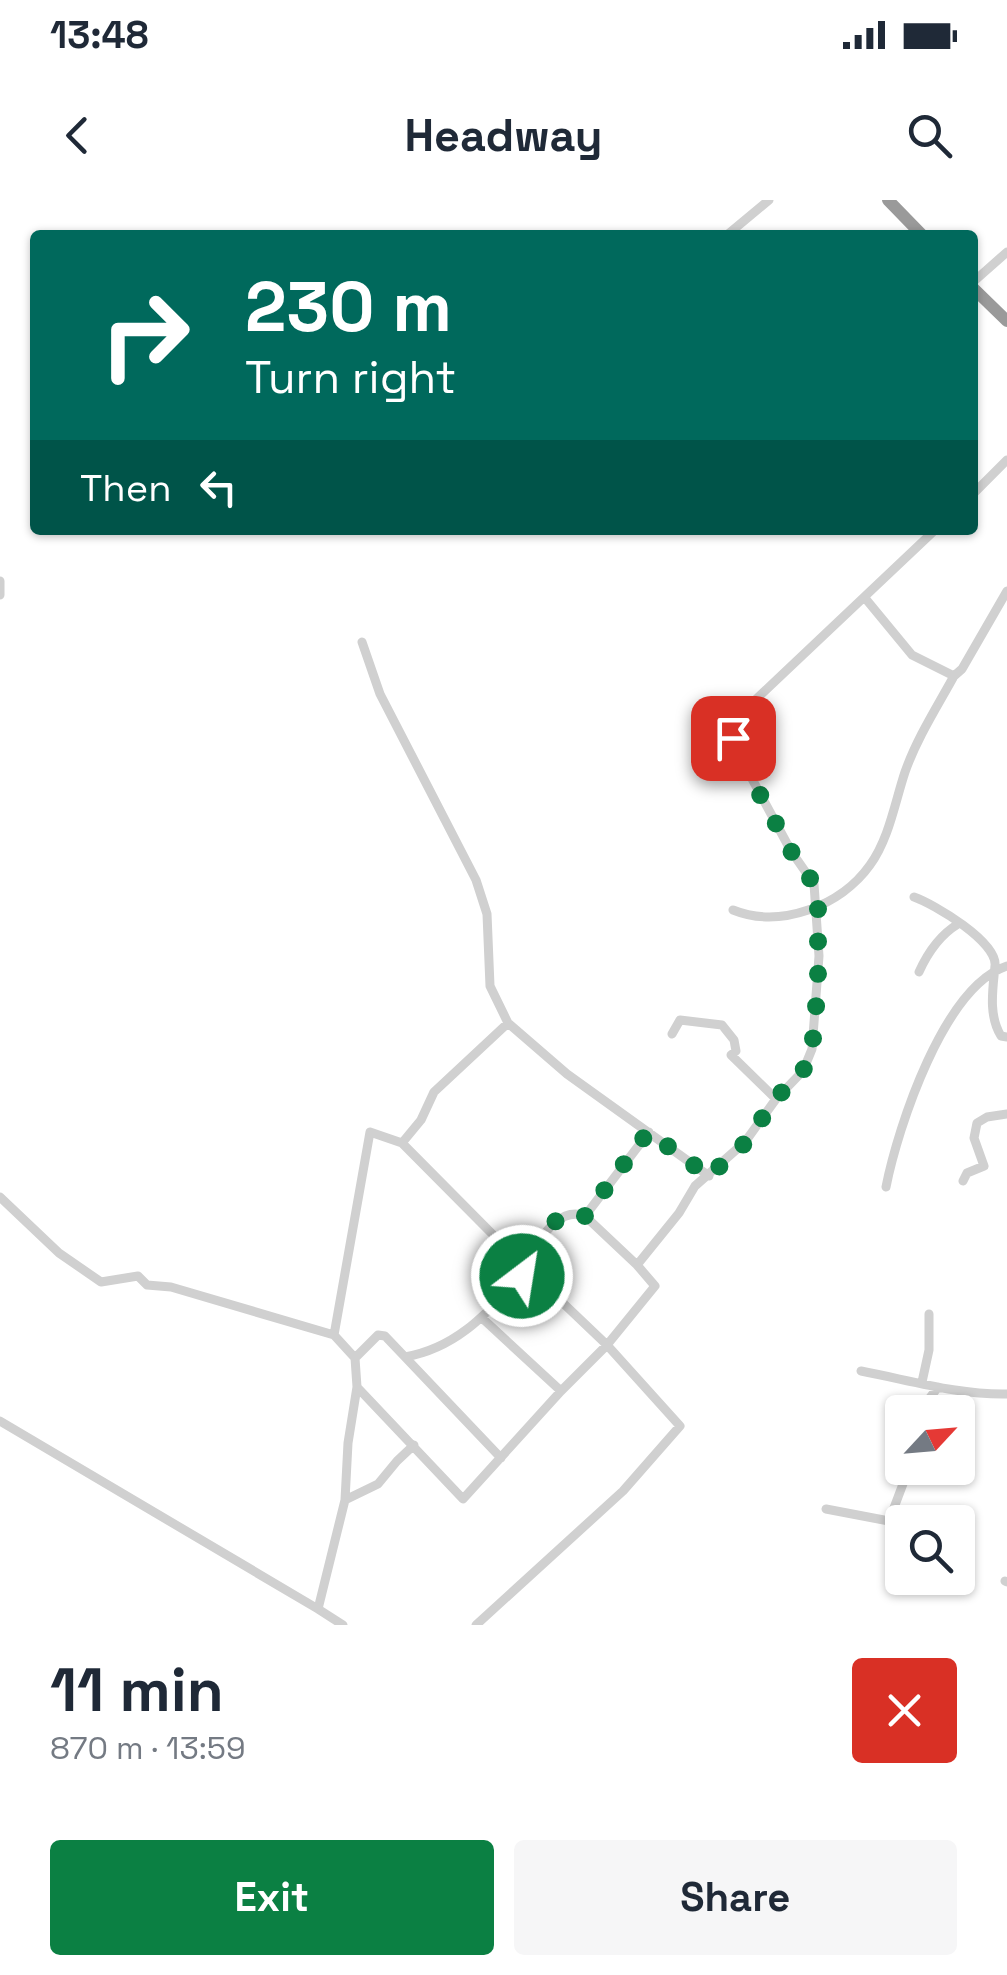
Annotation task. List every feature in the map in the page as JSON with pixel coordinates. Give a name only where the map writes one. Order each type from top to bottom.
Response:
[{"type":"highway","points":[[888,200],[917,230]]},
{"type":"highway","points":[[978,291],[1007,321]]},
{"type":"street","points":[[733,230],[768,200]]},
{"type":"street","points":[[978,279],[1007,252]]},
{"type":"street","points":[[978,488],[1007,460]]},
{"type":"street","points":[[637,1265],[680,1214],[696,1186],[746,1142],[776,1098],[803,1071],[812,1049],[818,986],[818,908],[814,884],[791,851],[736,751],[733,738],[751,704],[930,535]]},
{"type":"street","points":[[0,581],[0,595]]},
{"type":"street","points":[[733,910],[749,916],[818,908],[852,884],[871,864],[898,801],[906,771],[954,676],[1007,592]]},
{"type":"street","points":[[865,598],[912,655],[954,676]]},
{"type":"street","points":[[362,642],[380,694],[476,880],[487,914],[490,986],[508,1023],[567,1074],[709,1176]]},
{"type":"street","points":[[914,897],[934,904],[992,950],[996,964],[992,1000],[996,1027],[1001,1036],[1007,1036]]},
{"type":"street","points":[[919,972],[944,932],[958,924]]},
{"type":"street","points":[[886,1186],[894,1145],[931,1050],[975,986],[1007,966]]},
{"type":"street","points":[[672,1034],[680,1020],[722,1025],[734,1040],[736,1051],[730,1055],[776,1098]]},
{"type":"street","points":[[402,1143],[421,1120],[434,1092],[508,1023]]},
{"type":"street","points":[[963,1182],[966,1173],[984,1166],[974,1138],[977,1122],[1007,1114]]},
{"type":"street","points":[[334,1334],[370,1132],[402,1143],[607,1345],[680,1426],[623,1491],[476,1625]]},
{"type":"street","points":[[585,1216],[648,1132]]},
{"type":"street","points":[[0,1197],[59,1253],[101,1282],[138,1276],[147,1285],[171,1287],[334,1334],[356,1358],[357,1387],[348,1442],[345,1500],[318,1609]]},
{"type":"street","points":[[357,1387],[464,1499],[607,1345],[654,1286],[585,1216],[574,1212],[560,1217],[522,1264],[522,1276],[482,1318],[432,1352],[405,1357]]},
{"type":"street","points":[[922,1382],[929,1350],[929,1314]]},
{"type":"street","points":[[482,1318],[561,1391]]},
{"type":"street","points":[[356,1358],[378,1335],[385,1336],[502,1458]]},
{"type":"street","points":[[861,1371],[938,1387],[1007,1394]]},
{"type":"street","points":[[932,1395],[938,1387]]},
{"type":"street","points":[[0,1421],[343,1625]]},
{"type":"street","points":[[345,1500],[378,1484],[396,1460],[414,1445]]},
{"type":"street","points":[[826,1509],[889,1522],[903,1485]]},
{"type":"route","points":[[522,1276],[522,1264],[560,1217],[574,1212],[585,1216],[648,1132],[709,1176],[746,1142],[776,1098],[808,1062],[818,986],[818,900],[814,884],[791,851],[736,751],[733,738]]}]
